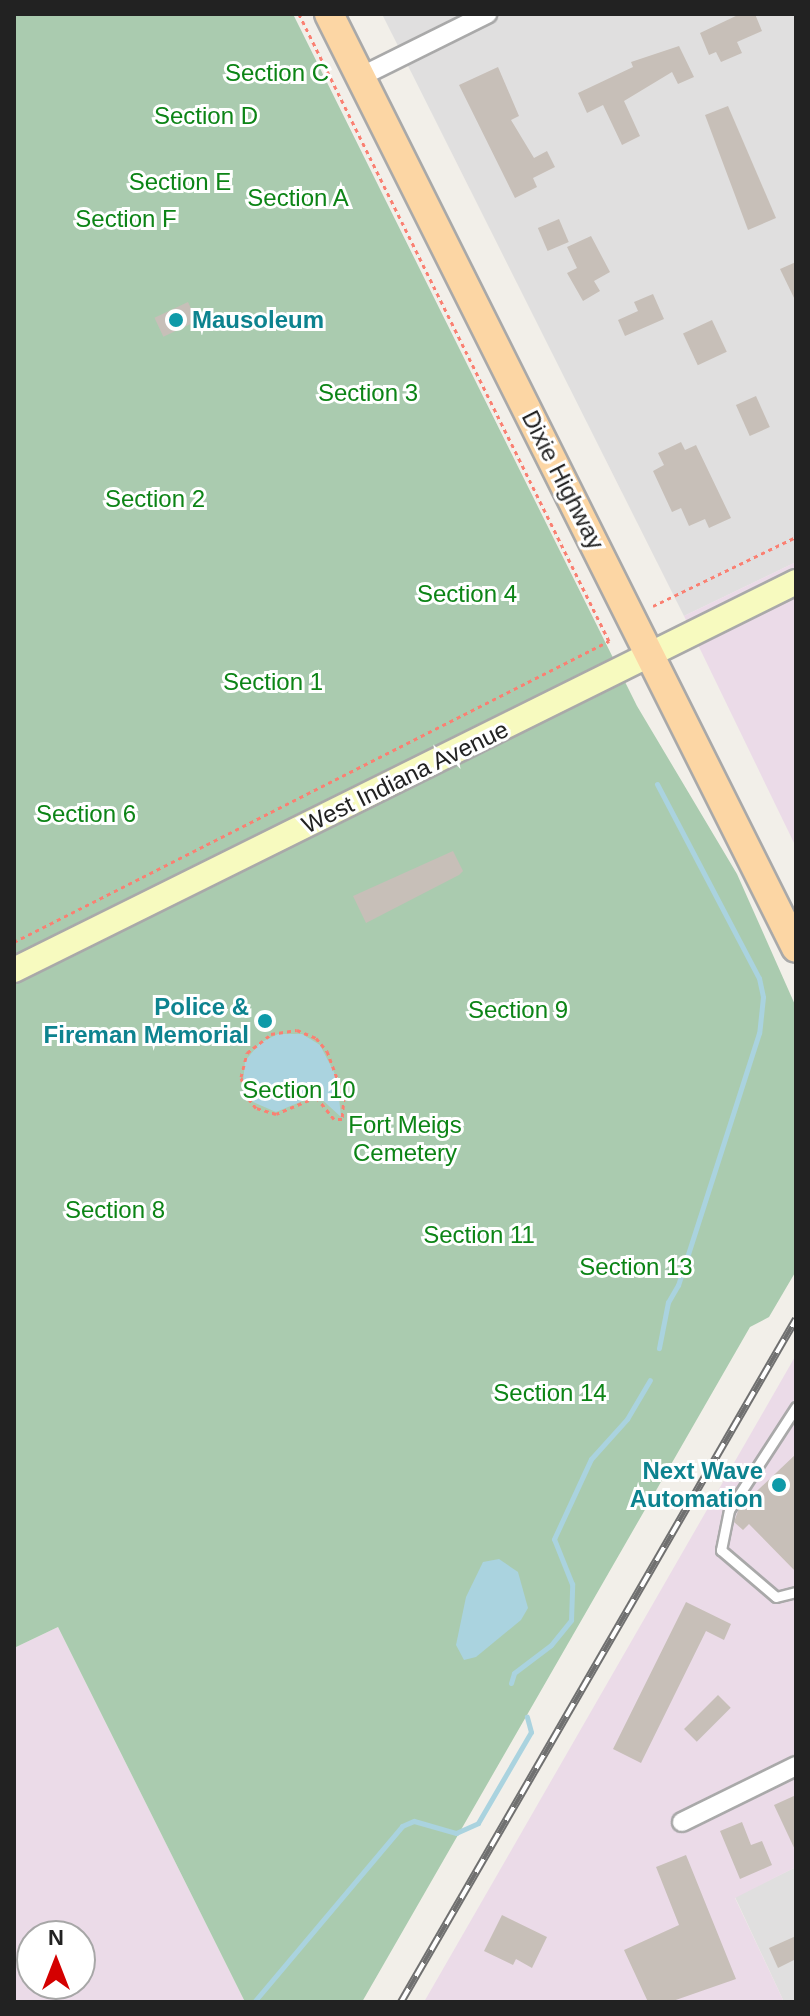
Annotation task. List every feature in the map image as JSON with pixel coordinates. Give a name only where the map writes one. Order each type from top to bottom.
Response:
[{"type":"main road","name":"Dixie Highway","points":[[329,14],[796,948]]},
{"type":"main road","name":"West Indiana Avenue","points":[[14,970],[796,582]]},
{"type":"street","points":[[362,76],[487,14]]},
{"type":"street","points":[[682,1822],[796,1766]]},
{"type":"lane","points":[[796,1407],[729,1510],[721,1550],[776,1597],[796,1592]]},
{"type":"path","points":[[14,942],[609,641],[511,433],[299,14]]},
{"type":"path","points":[[653,606],[796,537]]},
{"type":"path","points":[[297,1030],[316,1038],[327,1051],[346,1111],[342,1119],[334,1119],[316,1097],[276,1114],[251,1103],[241,1084],[247,1053],[271,1034],[297,1030]]},
{"type":"shaded area","points":[[382,14],[796,14],[796,562],[684,616]]},
{"type":"shaded area","points":[[796,562],[796,847],[684,616]]},
{"type":"shaded area","points":[[796,1355],[796,1867],[735,1898],[784,2002],[424,2002]]},
{"type":"shaded area","points":[[58,1627],[245,2002],[14,2002],[14,1648]]},
{"type":"shaded area","points":[[796,1867],[796,2002],[784,2002],[735,1897]]},
{"type":"green space","name":"Fort Meigs Cemetery","points":[[14,14],[293,14],[637,706],[737,874],[796,1007],[796,1271],[769,1317],[750,1327],[362,2002],[245,2002],[58,1627],[14,1648]]},
{"type":"water","points":[[278,1034],[302,1034],[320,1045],[337,1078],[341,1117],[317,1095],[276,1112],[253,1102],[243,1083],[245,1061],[260,1043]]},
{"type":"water","points":[[499,1559],[518,1572],[528,1608],[521,1620],[476,1657],[464,1660],[456,1645],[466,1597],[483,1562]]},
{"type":"building","points":[[740,14],[755,14],[762,31],[737,42],[742,53],[721,62],[716,52],[709,55],[700,33]]},
{"type":"building","points":[[679,46],[694,77],[678,84],[672,72],[624,101],[640,136],[622,145],[603,105],[587,113],[578,93],[633,67],[631,62]]},
{"type":"building","points":[[498,67],[519,116],[511,120],[534,158],[547,151],[555,167],[533,178],[537,187],[515,198],[459,85]]},
{"type":"building","points":[[728,106],[776,218],[748,230],[705,115]]},
{"type":"building","points":[[559,219],[569,242],[548,251],[538,228]]},
{"type":"building","points":[[591,236],[610,272],[594,281],[600,291],[583,301],[567,273],[577,268],[567,247]]},
{"type":"building","points":[[796,262],[796,302],[780,269]]},
{"type":"building","points":[[653,294],[664,319],[625,336],[618,320],[638,311],[634,302]]},
{"type":"building","name":"Mausoleum","points":[[188,302],[197,321],[163,337],[154,318]]},
{"type":"building","points":[[712,320],[727,352],[698,365],[683,334]]},
{"type":"building","points":[[756,396],[770,427],[750,436],[736,405]]},
{"type":"building","points":[[681,442],[685,450],[696,445],[731,518],[709,528],[705,519],[689,526],[681,508],[672,512],[653,471],[664,465],[658,453]]},
{"type":"building","points":[[453,851],[463,871],[459,875],[366,923],[353,896]]},
{"type":"building","name":"Next Wave Automation","points":[[796,1454],[796,1572],[749,1524],[743,1530],[734,1522],[739,1508]]},
{"type":"building","points":[[686,1602],[731,1624],[724,1640],[706,1631],[641,1763],[613,1749]]},
{"type":"building","points":[[718,1695],[731,1708],[697,1742],[684,1729]]},
{"type":"building","points":[[796,1795],[796,1852],[774,1805]]},
{"type":"building","points":[[742,1822],[751,1845],[762,1841],[772,1865],[740,1879],[720,1831]]},
{"type":"building","points":[[686,1855],[736,1979],[670,2002],[648,2002],[624,1950],[679,1925],[656,1867]]},
{"type":"building","points":[[502,1915],[547,1937],[532,1968],[516,1959],[513,1965],[484,1951]]},
{"type":"building","points":[[796,1936],[796,1959],[778,1968],[769,1948]]},
{"type":"waterway","points":[[657,784],[759,978],[763,997],[759,1033],[678,1285],[668,1302],[659,1348]]},
{"type":"waterway","points":[[511,1683],[514,1673],[551,1645],[571,1620],[572,1584],[554,1539],[591,1459],[627,1419],[650,1380]]},
{"type":"waterway","points":[[254,2002],[402,1826],[414,1821],[456,1833],[478,1823],[531,1732],[527,1717]]},
{"type":"railway","points":[[401,2002],[796,1319]]},
{"type":"place","name":"Mausoleum","points":[[176,320]]},
{"type":"place","name":"Police & Fireman Memorial","points":[[265,1021]]},
{"type":"place","name":"Next Wave Automation","points":[[779,1485]]},
{"type":"park label","name":"Section C","points":[[277,73]]},
{"type":"park label","name":"Section D","points":[[206,116]]},
{"type":"park label","name":"Section E","points":[[180,182]]},
{"type":"park label","name":"Section A","points":[[298,198]]},
{"type":"park label","name":"Section F","points":[[126,219]]},
{"type":"park label","name":"Section 3","points":[[368,393]]},
{"type":"park label","name":"Section 2","points":[[155,499]]},
{"type":"park label","name":"Section 4","points":[[467,594]]},
{"type":"park label","name":"Section 1","points":[[273,682]]},
{"type":"park label","name":"Section 6","points":[[86,814]]},
{"type":"park label","name":"Section 9","points":[[518,1010]]},
{"type":"park label","name":"Section 10","points":[[299,1090]]},
{"type":"park label","name":"Section 8","points":[[115,1210]]},
{"type":"park label","name":"Section 11","points":[[479,1235]]},
{"type":"park label","name":"Section 13","points":[[636,1267]]},
{"type":"park label","name":"Section 14","points":[[550,1393]]}]
